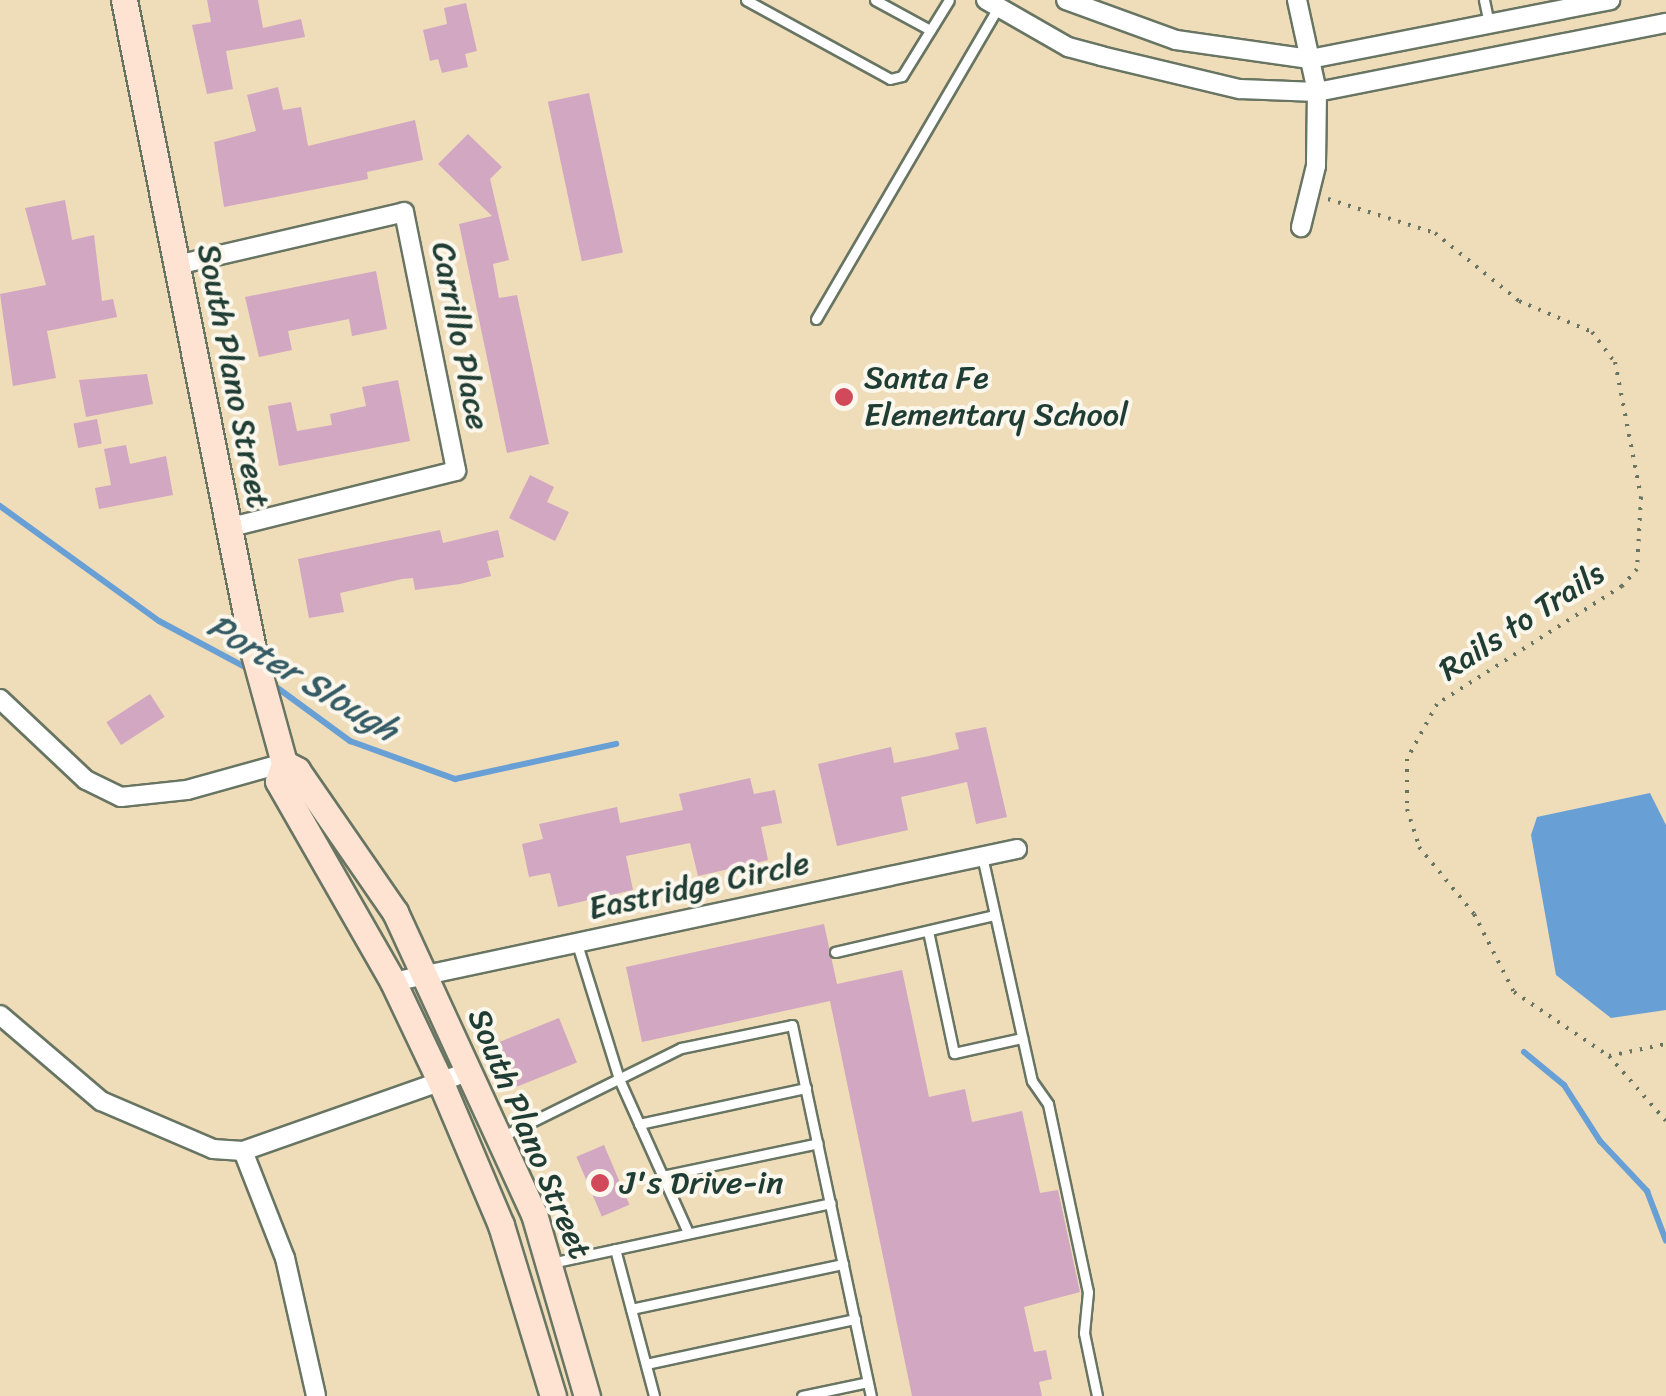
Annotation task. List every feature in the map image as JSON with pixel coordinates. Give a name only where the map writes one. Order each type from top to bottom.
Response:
[{"type":"main road","name":"South Plano Street","points":[[124,0],[254,654],[284,763],[278,781],[393,982],[440,1083],[521,1283],[553,1396]]},
{"type":"main road","name":"South Plano Street","points":[[284,763],[298,770],[318,808],[379,884],[470,1070],[551,1263],[587,1396]]},
{"type":"main road","points":[[477,1168],[498,1180],[532,1256],[551,1263]]},
{"type":"street","points":[[1297,0],[1317,92],[1316,166],[1301,227]]},
{"type":"street","points":[[1072,1],[1176,40],[1310,59],[1610,0]]},
{"type":"street","points":[[992,3],[1068,46],[1100,56],[1240,89],[1317,92],[1666,22]]},
{"type":"street","name":"Carrillo Place","points":[[177,264],[404,212],[456,471],[231,526]]},
{"type":"street","points":[[0,699],[86,780],[121,797],[187,790],[284,763]]},
{"type":"street","name":"Eastridge Circle","points":[[393,982],[1017,848]]},
{"type":"street","points":[[0,1016],[102,1101],[179,1139],[243,1152],[470,1070]]},
{"type":"street","points":[[243,1152],[285,1258],[316,1396]]},
{"type":"lane","points":[[746,0],[890,78],[902,76],[949,0]]},
{"type":"lane","points":[[875,0],[930,30]]},
{"type":"lane","points":[[1484,0],[1489,24]]},
{"type":"lane","points":[[816,319],[992,3]]},
{"type":"lane","points":[[982,856],[1032,1081],[1048,1104],[1080,1254],[1088,1292],[1084,1332],[1097,1396]]},
{"type":"lane","points":[[835,952],[994,914]]},
{"type":"lane","points":[[928,930],[954,1053],[1022,1038]]},
{"type":"lane","points":[[576,943],[618,1079],[686,1230]]},
{"type":"lane","points":[[500,1137],[682,1048],[792,1025],[871,1396]]},
{"type":"lane","points":[[639,1124],[806,1088]]},
{"type":"lane","points":[[662,1176],[818,1144]]},
{"type":"lane","points":[[551,1263],[686,1230],[830,1203]]},
{"type":"lane","points":[[614,1249],[654,1396]]},
{"type":"lane","points":[[631,1309],[843,1264]]},
{"type":"lane","points":[[646,1364],[854,1319]]},
{"type":"lane","points":[[802,1396],[868,1382]]},
{"type":"path","name":"Rails to Trails","points":[[1339,203],[1435,233],[1519,301],[1592,332],[1620,376],[1641,496],[1637,569],[1622,586],[1436,704],[1407,759],[1407,809],[1419,847],[1474,914],[1504,980],[1532,1008],[1609,1056],[1666,1121]]},
{"type":"path","points":[[1609,1056],[1666,1044]]},
{"type":"water","points":[[1650,793],[1666,825],[1666,1010],[1611,1018],[1556,975],[1531,835],[1537,817]]},
{"type":"building","points":[[207,0],[258,0],[263,28],[301,19],[305,37],[226,51],[233,89],[207,94],[192,25],[211,22]]},
{"type":"building","points":[[466,3],[477,51],[465,54],[468,67],[442,73],[438,59],[430,61],[423,30],[447,24],[444,8]]},
{"type":"building","points":[[278,87],[283,110],[301,107],[308,146],[415,120],[423,160],[367,172],[368,179],[224,207],[214,142],[256,131],[247,95]]},
{"type":"building","points":[[589,93],[623,252],[582,261],[548,102]]},
{"type":"building","points":[[468,134],[502,167],[490,179],[509,260],[493,264],[499,298],[517,295],[549,444],[507,453],[459,224],[492,216],[438,164]]},
{"type":"building","points":[[65,200],[72,240],[94,235],[102,301],[113,299],[117,317],[47,331],[56,378],[13,386],[0,294],[46,285],[25,208]]},
{"type":"building","points":[[376,271],[387,329],[352,336],[349,319],[288,331],[292,350],[259,357],[245,297]]},
{"type":"building","points":[[147,374],[153,404],[86,417],[79,380]]},
{"type":"building","points":[[398,380],[410,441],[279,466],[268,406],[291,402],[297,431],[332,425],[330,414],[366,406],[362,387]]},
{"type":"building","points":[[97,419],[102,444],[78,448],[73,424]]},
{"type":"building","points":[[126,445],[130,464],[166,456],[173,495],[99,509],[95,488],[111,485],[104,449]]},
{"type":"building","points":[[530,475],[554,487],[547,502],[569,512],[555,541],[509,518]]},
{"type":"building","points":[[440,530],[443,543],[498,530],[504,557],[487,561],[491,576],[460,584],[415,590],[413,578],[340,593],[344,612],[309,618],[298,559]]},
{"type":"building","points":[[150,694],[165,717],[121,745],[106,722]]},
{"type":"building","points":[[986,727],[1007,817],[976,824],[967,782],[901,797],[908,830],[837,846],[818,764],[891,747],[894,763],[929,756],[959,749],[955,733]]},
{"type":"building","points":[[750,778],[754,794],[775,790],[782,823],[761,827],[768,860],[698,876],[690,843],[626,856],[633,890],[558,907],[550,873],[529,877],[522,844],[543,839],[539,824],[617,807],[620,823],[683,810],[679,794]]},
{"type":"building","points":[[824,924],[837,984],[902,970],[929,1097],[965,1089],[972,1122],[1022,1111],[1040,1193],[1058,1190],[1080,1292],[1024,1307],[1034,1352],[1046,1350],[1052,1379],[1039,1382],[1042,1396],[912,1396],[830,1001],[642,1042],[626,967]]},
{"type":"building","points":[[559,1018],[577,1063],[517,1087],[499,1042]]},
{"type":"building","points":[[604,1145],[629,1205],[602,1217],[576,1157]]},
{"type":"waterway","name":"Porter Slough","points":[[0,506],[159,621],[249,669]]},
{"type":"waterway","name":"Porter Slough","points":[[268,681],[350,741],[455,779],[616,744]]},
{"type":"waterway","name":"Porter Slough","points":[[1524,1052],[1564,1085],[1600,1141],[1647,1191],[1666,1241]]},
{"type":"place","name":"Santa Fe Elementary School","points":[[844,397]]},
{"type":"place","name":"J's Drive-in","points":[[600,1183]]}]
